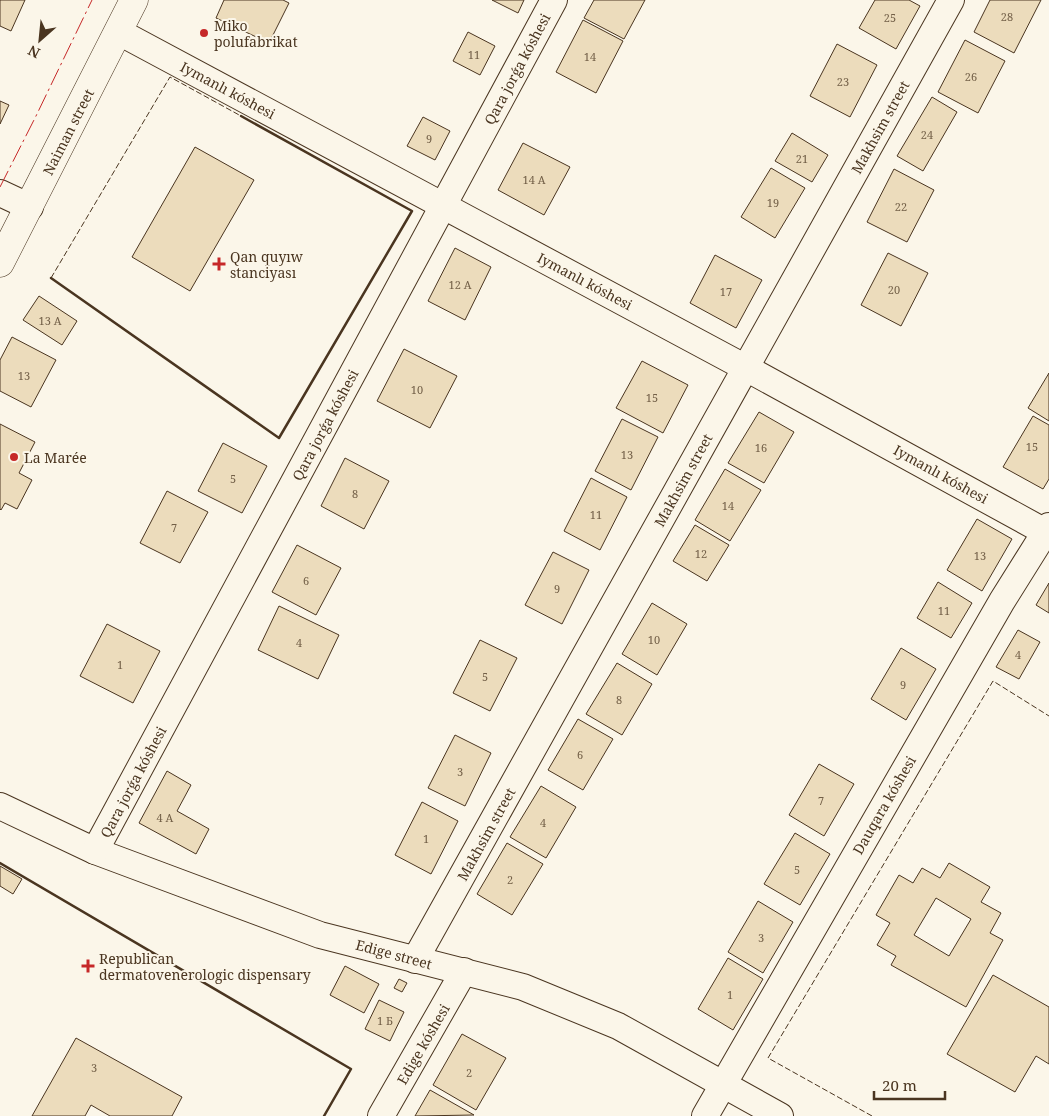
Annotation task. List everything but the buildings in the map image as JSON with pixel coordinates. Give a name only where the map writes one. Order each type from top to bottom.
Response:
[{"type":"main road","name":"Naiman street","points":[[0,263],[134,0]]},
{"type":"street","name":"Qara jorǵa kóshesi","points":[[95,851],[554,0]]},
{"type":"street","name":"Makhsim street","points":[[415,960],[951,0]]},
{"type":"street","name":"Iymanlı kóshesi","points":[[119,32],[1048,530]]},
{"type":"street","points":[[0,193],[30,207]]},
{"type":"street","name":"Dauqara kóshesi","points":[[723,1086],[1002,601],[1048,530]]},
{"type":"street","name":"Edige street","points":[[0,806],[95,851],[320,934],[523,988],[618,1026],[780,1116]]},
{"type":"street","name":"Edige kóshesi","points":[[381,1116],[464,971]]},
{"type":"street","points":[[705,1116],[723,1086]]},
{"type":"fence","points":[[51,278],[170,77],[241,116]]},
{"type":"fence","points":[[872,1116],[768,1058],[993,681],[1049,716]]},
{"type":"wall","points":[[51,278],[279,438],[412,211],[241,116]]},
{"type":"wall","points":[[0,863],[351,1069],[324,1116]]},
{"type":"power","points":[[0,187],[92,0]]},
{"type":"place","name":"Miko polufabrikat","points":[[204,33]]},
{"type":"place","name":"Qan quyıw stanciyası","points":[[219,264]]},
{"type":"place","name":"La Marée","points":[[14,457]]},
{"type":"place","name":"Republican dermatovenerologic dispensary","points":[[88,966]]}]
